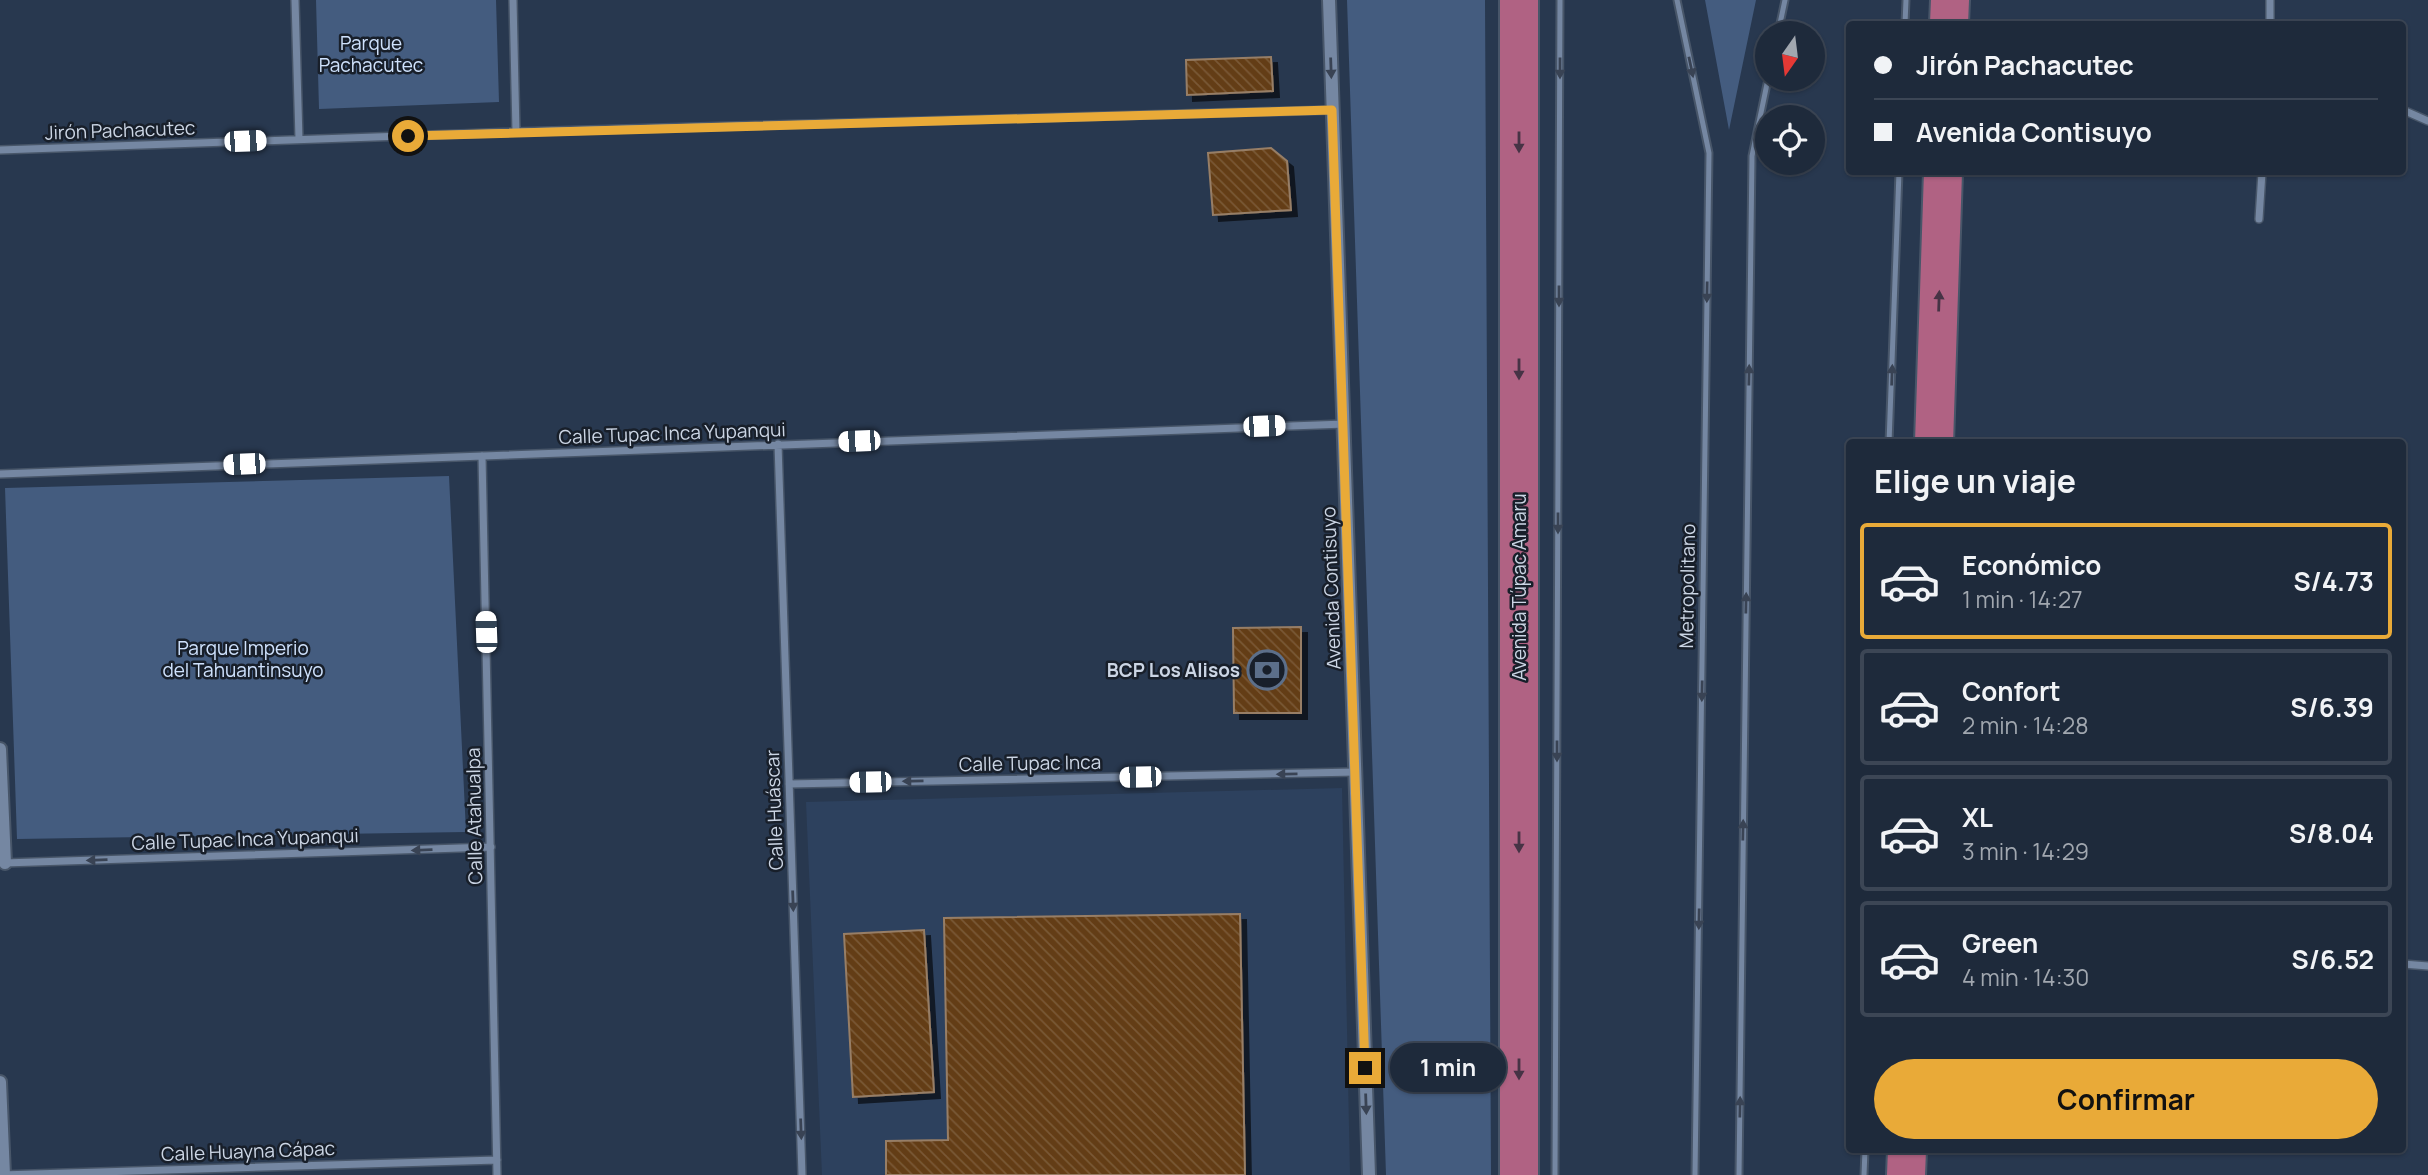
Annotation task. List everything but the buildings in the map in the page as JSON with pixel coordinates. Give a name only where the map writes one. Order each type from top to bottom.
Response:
[{"type":"main road","name":"Avenida Túpac Amaru","points":[[1519,0],[1519,1175]]},
{"type":"main road","points":[[1949,21],[1950,0]]},
{"type":"main road","points":[[1934,439],[1944,175]]},
{"type":"main road","points":[[1906,1175],[1907,1153]]},
{"type":"street","points":[[295,0],[299,139]]},
{"type":"street","points":[[513,0],[516,132]]},
{"type":"street","name":"Avenida Contisuyo","points":[[1329,0],[1369,1175]]},
{"type":"street","points":[[2270,0],[2270,21]]},
{"type":"street","name":"Jirón Pachacutec","points":[[0,150],[516,132],[1332,110]]},
{"type":"street","points":[[2406,111],[2428,121]]},
{"type":"street","points":[[2259,219],[2262,175]]},
{"type":"street","name":"Calle Tupac Inca Yupanqui","points":[[0,474],[1345,424]]},
{"type":"street","name":"Calle Huáscar","points":[[778,444],[802,1175]]},
{"type":"street","name":"Calle Atahualpa","points":[[482,456],[498,1175]]},
{"type":"street","points":[[0,750],[3,863]]},
{"type":"street","name":"Calle Tupac Inca","points":[[789,784],[1356,772]]},
{"type":"street","name":"Calle Tupac Inca Yupanqui","points":[[3,863],[491,848]]},
{"type":"street","points":[[2406,964],[2428,967]]},
{"type":"street","points":[[0,1082],[3,1175]]},
{"type":"street","name":"Calle Huayna Cápac","points":[[3,1175],[497,1160]]},
{"type":"lane","points":[[1555,1175],[1560,0]]},
{"type":"lane","name":"Metropolitano","points":[[1677,0],[1709,153],[1695,1175]]},
{"type":"lane","points":[[1781,21],[1785,0]]},
{"type":"lane","points":[[1905,21],[1906,0]]},
{"type":"lane","points":[[1739,1175],[1752,156],[1766,91]]},
{"type":"lane","points":[[1889,439],[1899,175]]},
{"type":"lane","points":[[1864,1175],[1865,1153]]},
{"type":"shaded area","points":[[1342,788],[1350,1175],[822,1175],[806,802]]},
{"type":"green space","name":"Parque Pachacutec","points":[[316,0],[496,0],[499,102],[319,109]]},
{"type":"green space","points":[[1347,0],[1485,0],[1491,1175],[1386,1175]]},
{"type":"green space","points":[[1705,0],[1756,0],[1729,130]]},
{"type":"green space","name":"Parque Imperio del Tahuantinsuyo","points":[[449,476],[466,832],[17,839],[5,488]]},
{"type":"place","name":"BCP Los Alisos","points":[[1267,670]]},
{"type":"route","points":[[408,136],[1332,110],[1345,424],[1365,1068]]}]
